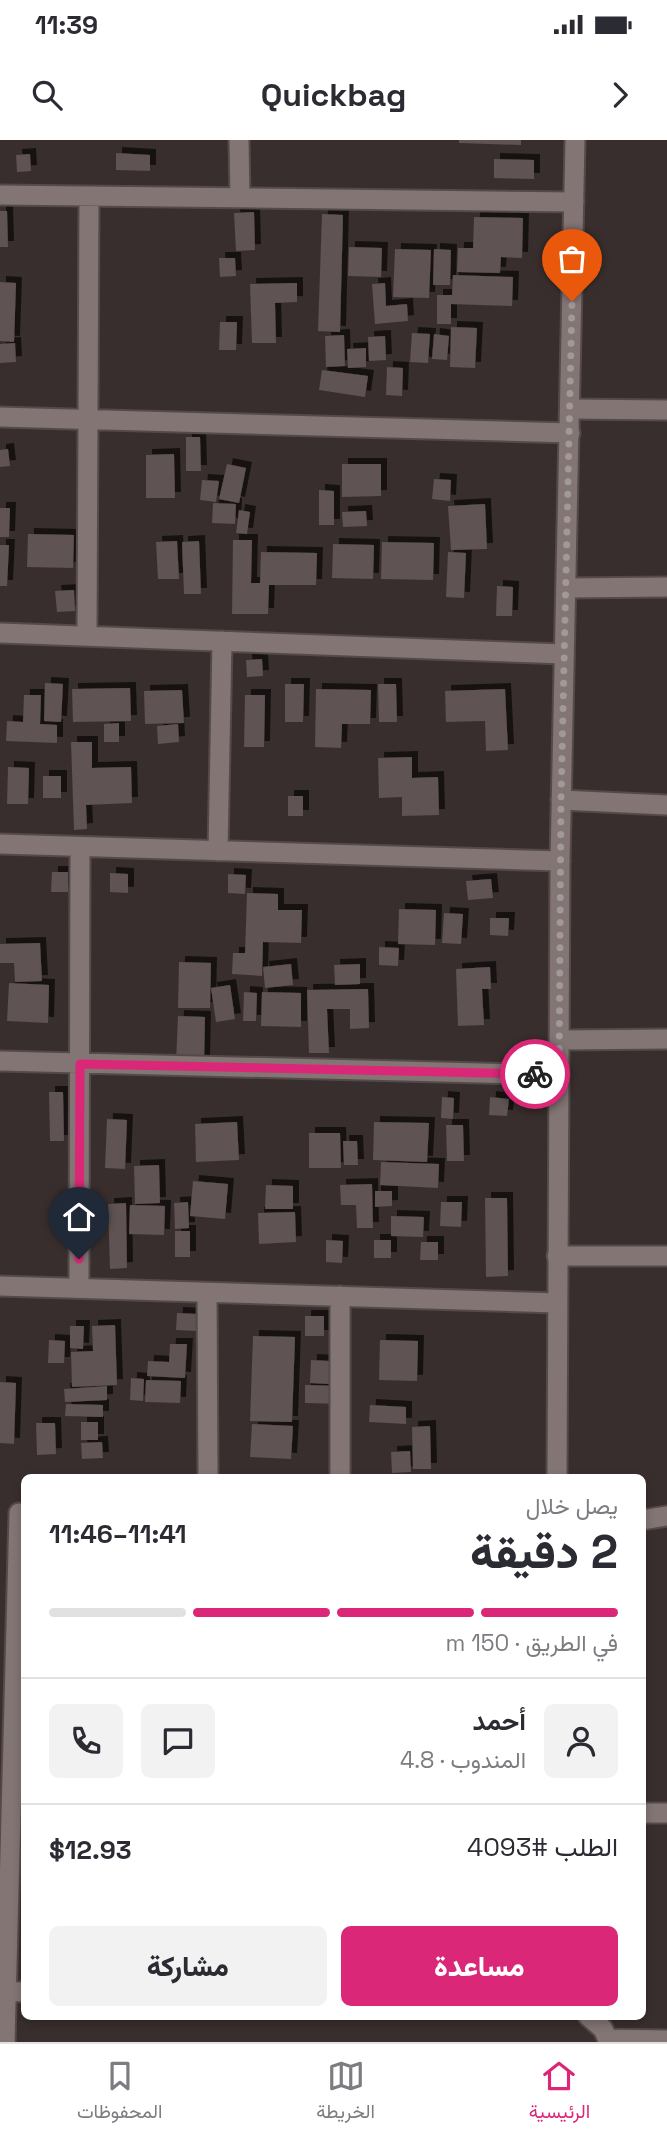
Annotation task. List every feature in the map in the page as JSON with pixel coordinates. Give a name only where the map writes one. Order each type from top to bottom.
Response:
[{"type":"street","points":[[239,140],[240,198]]},
{"type":"street","points":[[557,1474],[560,861],[575,140]]},
{"type":"street","points":[[0,195],[574,202]]},
{"type":"street","points":[[87,635],[89,197]]},
{"type":"street","points":[[570,409],[667,410]]},
{"type":"street","points":[[0,417],[570,433]]},
{"type":"street","points":[[566,588],[667,587]]},
{"type":"street","points":[[0,633],[564,654]]},
{"type":"street","points":[[218,851],[222,641]]},
{"type":"street","points":[[561,800],[667,805]]},
{"type":"street","points":[[0,844],[560,861]]},
{"type":"street","points":[[79,1287],[80,847]]},
{"type":"street","points":[[561,1040],[667,1039]]},
{"type":"street","points":[[0,1061],[559,1075]]},
{"type":"street","points":[[557,1256],[667,1256]]},
{"type":"street","points":[[0,1286],[557,1303]]},
{"type":"street","points":[[207,1293],[208,1474]]},
{"type":"street","points":[[340,1296],[340,1474]]},
{"type":"street","points":[[5,2042],[10,1992],[15,1513]]},
{"type":"street","points":[[646,1520],[667,1517]]},
{"type":"street","points":[[646,1813],[667,1813]]},
{"type":"street","points":[[591,2020],[609,2041],[667,2040]]},
{"type":"building","points":[[459,140],[521,140],[521,145],[459,143]]},
{"type":"building","points":[[116,153],[150,155],[150,171],[116,170]]},
{"type":"building","points":[[30,154],[31,171],[17,172],[16,155]]},
{"type":"building","points":[[494,159],[534,160],[534,179],[494,178]]},
{"type":"building","points":[[0,211],[7,211],[8,247],[0,247]]},
{"type":"building","points":[[254,212],[255,250],[236,251],[234,213]]},
{"type":"building","points":[[322,214],[343,215],[340,332],[318,331]]},
{"type":"building","points":[[474,217],[523,218],[522,258],[501,257],[500,273],[457,272],[458,248],[473,248]]},
{"type":"building","points":[[349,247],[382,248],[381,277],[348,276]]},
{"type":"building","points":[[395,249],[431,250],[429,298],[393,297]]},
{"type":"building","points":[[434,249],[451,250],[450,285],[433,285]]},
{"type":"building","points":[[219,258],[235,258],[236,276],[220,277]]},
{"type":"building","points":[[453,275],[513,277],[512,306],[451,304],[451,324],[437,324],[437,295],[452,295]]},
{"type":"building","points":[[0,282],[16,283],[14,342],[0,341]]},
{"type":"building","points":[[297,283],[297,302],[275,303],[276,343],[252,343],[250,284]]},
{"type":"building","points":[[385,283],[386,306],[407,304],[408,321],[375,324],[372,284]]},
{"type":"building","points":[[220,322],[237,322],[236,350],[219,350]]},
{"type":"building","points":[[451,327],[477,328],[475,368],[450,367]]},
{"type":"building","points":[[412,333],[430,334],[428,363],[410,362]]},
{"type":"building","points":[[434,334],[449,336],[447,360],[432,359]]},
{"type":"building","points":[[344,335],[345,366],[326,367],[325,336]]},
{"type":"building","points":[[385,336],[386,360],[369,361],[368,337]]},
{"type":"building","points":[[15,343],[16,362],[0,363],[0,344]]},
{"type":"building","points":[[366,348],[366,367],[348,368],[347,349]]},
{"type":"building","points":[[387,367],[403,368],[402,396],[386,395]]},
{"type":"building","points":[[322,370],[368,376],[365,397],[319,390]]},
{"type":"building","points":[[186,437],[200,437],[201,471],[186,471]]},
{"type":"building","points":[[8,449],[10,466],[0,467],[0,450]]},
{"type":"building","points":[[174,454],[175,498],[146,498],[146,455]]},
{"type":"building","points":[[227,464],[246,468],[239,503],[219,499]]},
{"type":"building","points":[[342,464],[381,464],[381,496],[342,497]]},
{"type":"building","points":[[434,479],[451,480],[450,501],[432,499]]},
{"type":"building","points":[[202,480],[219,481],[216,502],[200,500]]},
{"type":"building","points":[[319,490],[334,491],[334,525],[319,525]]},
{"type":"building","points":[[213,503],[236,504],[235,524],[212,523]]},
{"type":"building","points":[[485,504],[487,549],[451,550],[448,506]]},
{"type":"building","points":[[0,508],[10,508],[9,537],[0,537]]},
{"type":"building","points":[[239,510],[250,512],[247,534],[236,533]]},
{"type":"building","points":[[366,511],[367,526],[343,527],[342,512]]},
{"type":"building","points":[[28,534],[74,535],[73,568],[27,567]]},
{"type":"building","points":[[233,540],[252,540],[251,583],[260,583],[261,552],[317,553],[316,585],[269,585],[268,614],[232,614]]},
{"type":"building","points":[[177,541],[179,579],[158,579],[156,542]]},
{"type":"building","points":[[199,541],[201,594],[184,594],[182,542]]},
{"type":"building","points":[[382,542],[434,543],[433,580],[381,579]]},
{"type":"building","points":[[333,544],[374,545],[373,579],[332,578]]},
{"type":"building","points":[[0,545],[9,545],[7,586],[0,586]]},
{"type":"building","points":[[448,552],[466,553],[464,598],[446,597]]},
{"type":"building","points":[[497,586],[513,587],[512,616],[496,616]]},
{"type":"building","points":[[74,590],[75,611],[57,612],[55,591]]},
{"type":"building","points":[[262,659],[263,676],[247,677],[246,660]]},
{"type":"building","points":[[45,683],[63,684],[61,722],[44,721]]},
{"type":"building","points":[[285,684],[304,684],[303,722],[285,722]]},
{"type":"building","points":[[378,684],[396,684],[397,722],[379,722]]},
{"type":"building","points":[[130,688],[131,721],[73,722],[72,689]]},
{"type":"building","points":[[316,689],[371,690],[370,724],[342,724],[341,748],[315,747]]},
{"type":"building","points":[[505,689],[508,750],[486,751],[485,721],[446,722],[445,691]]},
{"type":"building","points":[[182,690],[184,723],[145,724],[144,691]]},
{"type":"building","points":[[24,695],[41,695],[40,724],[57,725],[57,743],[6,741],[7,721],[23,722]]},
{"type":"building","points":[[245,695],[265,695],[264,747],[244,747]]},
{"type":"building","points":[[119,723],[119,742],[104,742],[104,724]]},
{"type":"building","points":[[178,724],[179,742],[158,744],[157,726]]},
{"type":"building","points":[[71,742],[92,742],[92,768],[131,767],[132,803],[86,805],[87,829],[74,830]]},
{"type":"building","points":[[412,757],[412,778],[438,777],[439,815],[402,816],[402,797],[379,798],[378,758]]},
{"type":"building","points":[[8,767],[29,768],[28,804],[7,804]]},
{"type":"building","points":[[43,776],[61,776],[61,798],[43,798]]},
{"type":"building","points":[[288,796],[303,796],[303,816],[288,816]]},
{"type":"building","points":[[52,872],[68,872],[68,892],[51,892]]},
{"type":"building","points":[[110,873],[128,874],[128,893],[110,892]]},
{"type":"building","points":[[228,874],[246,875],[245,894],[228,893]]},
{"type":"building","points":[[491,879],[493,898],[468,900],[466,881]]},
{"type":"building","points":[[247,893],[278,894],[278,910],[302,910],[301,943],[263,942],[262,976],[232,974],[233,953],[245,953]]},
{"type":"building","points":[[399,909],[436,910],[435,945],[398,944]]},
{"type":"building","points":[[444,913],[463,914],[461,944],[442,943]]},
{"type":"building","points":[[490,918],[509,918],[508,936],[490,935]]},
{"type":"building","points":[[40,943],[42,981],[15,982],[14,963],[0,963],[0,944]]},
{"type":"building","points":[[379,947],[399,948],[398,966],[379,965]]},
{"type":"building","points":[[179,962],[211,963],[210,1008],[178,1008]]},
{"type":"building","points":[[291,964],[293,985],[265,988],[263,967]]},
{"type":"building","points":[[360,964],[360,984],[335,985],[334,965]]},
{"type":"building","points":[[490,967],[491,989],[482,989],[484,1025],[458,1026],[456,969]]},
{"type":"building","points":[[9,983],[49,985],[48,1023],[7,1021]]},
{"type":"building","points":[[230,985],[235,1019],[216,1022],[211,988]]},
{"type":"building","points":[[368,989],[369,1028],[350,1029],[350,1009],[327,1009],[329,1053],[309,1053],[307,990]]},
{"type":"building","points":[[244,992],[257,993],[256,1021],[243,1021]]},
{"type":"building","points":[[262,992],[301,993],[301,1027],[261,1026]]},
{"type":"building","points":[[178,1016],[205,1017],[204,1064],[176,1063]]},
{"type":"building","points":[[49,1092],[63,1092],[64,1141],[50,1141]]},
{"type":"building","points":[[442,1097],[454,1098],[453,1119],[441,1118]]},
{"type":"building","points":[[490,1097],[509,1099],[507,1116],[489,1115]]},
{"type":"building","points":[[107,1119],[127,1120],[125,1169],[105,1168]]},
{"type":"building","points":[[237,1122],[239,1160],[196,1162],[195,1124]]},
{"type":"building","points":[[374,1122],[429,1123],[427,1162],[373,1160]]},
{"type":"building","points":[[446,1125],[463,1125],[464,1161],[447,1161]]},
{"type":"building","points":[[309,1133],[340,1133],[341,1168],[309,1168]]},
{"type":"building","points":[[343,1141],[357,1141],[358,1165],[344,1165]]},
{"type":"building","points":[[381,1162],[439,1164],[438,1188],[380,1185]]},
{"type":"building","points":[[159,1165],[160,1203],[135,1204],[134,1166]]},
{"type":"building","points":[[193,1181],[228,1184],[225,1219],[190,1216]]},
{"type":"building","points":[[372,1184],[373,1228],[357,1228],[356,1205],[341,1205],[340,1185]]},
{"type":"building","points":[[266,1185],[293,1186],[293,1209],[265,1209]]},
{"type":"building","points":[[375,1191],[392,1191],[392,1206],[375,1207]]},
{"type":"building","points":[[485,1198],[507,1198],[508,1276],[486,1277]]},
{"type":"building","points":[[188,1202],[189,1228],[175,1229],[174,1203]]},
{"type":"building","points":[[441,1202],[462,1202],[461,1227],[440,1226]]},
{"type":"building","points":[[126,1203],[127,1268],[110,1269],[108,1204]]},
{"type":"building","points":[[130,1205],[165,1206],[164,1235],[129,1234]]},
{"type":"building","points":[[295,1212],[296,1242],[259,1244],[258,1213]]},
{"type":"building","points":[[391,1216],[424,1217],[423,1237],[391,1236]]},
{"type":"building","points":[[175,1231],[190,1231],[190,1257],[175,1257]]},
{"type":"building","points":[[326,1240],[343,1241],[342,1263],[326,1262]]},
{"type":"building","points":[[374,1240],[391,1240],[391,1258],[374,1258]]},
{"type":"building","points":[[421,1242],[438,1242],[438,1260],[420,1260]]},
{"type":"building","points":[[177,1313],[198,1314],[197,1331],[176,1330]]},
{"type":"building","points":[[305,1316],[324,1316],[324,1336],[305,1336]]},
{"type":"building","points":[[115,1325],[117,1385],[72,1387],[71,1352],[93,1351],[92,1326]]},
{"type":"building","points":[[70,1326],[84,1326],[83,1349],[70,1348]]},
{"type":"building","points":[[253,1336],[295,1337],[292,1422],[250,1421]]},
{"type":"building","points":[[49,1340],[65,1341],[64,1363],[48,1363]]},
{"type":"building","points":[[380,1340],[418,1341],[417,1381],[379,1380]]},
{"type":"building","points":[[170,1344],[187,1344],[185,1378],[147,1376],[148,1361],[169,1362]]},
{"type":"building","points":[[311,1360],[330,1361],[329,1384],[310,1383]]},
{"type":"building","points":[[131,1378],[144,1379],[143,1401],[130,1400]]},
{"type":"building","points":[[146,1380],[181,1381],[180,1403],[145,1402]]},
{"type":"building","points":[[0,1382],[16,1383],[14,1444],[0,1443]]},
{"type":"building","points":[[305,1385],[344,1386],[344,1404],[305,1403]]},
{"type":"building","points":[[107,1386],[107,1400],[65,1402],[64,1389]]},
{"type":"building","points":[[66,1404],[103,1405],[103,1417],[65,1416]]},
{"type":"building","points":[[370,1405],[406,1407],[406,1424],[369,1422]]},
{"type":"building","points":[[81,1422],[98,1422],[98,1440],[81,1440]]},
{"type":"building","points":[[36,1423],[55,1423],[56,1454],[37,1455]]},
{"type":"building","points":[[252,1424],[293,1426],[291,1459],[250,1457]]},
{"type":"building","points":[[430,1426],[431,1469],[413,1469],[412,1427]]},
{"type":"building","points":[[102,1442],[103,1458],[82,1459],[81,1443]]},
{"type":"building","points":[[410,1451],[411,1472],[392,1473],[391,1452]]},
{"type":"way so far","points":[[535,1074],[559,1075],[561,1040],[560,841],[572,301]]},
{"type":"route","points":[[79,1259],[80,1064],[535,1074]]}]
